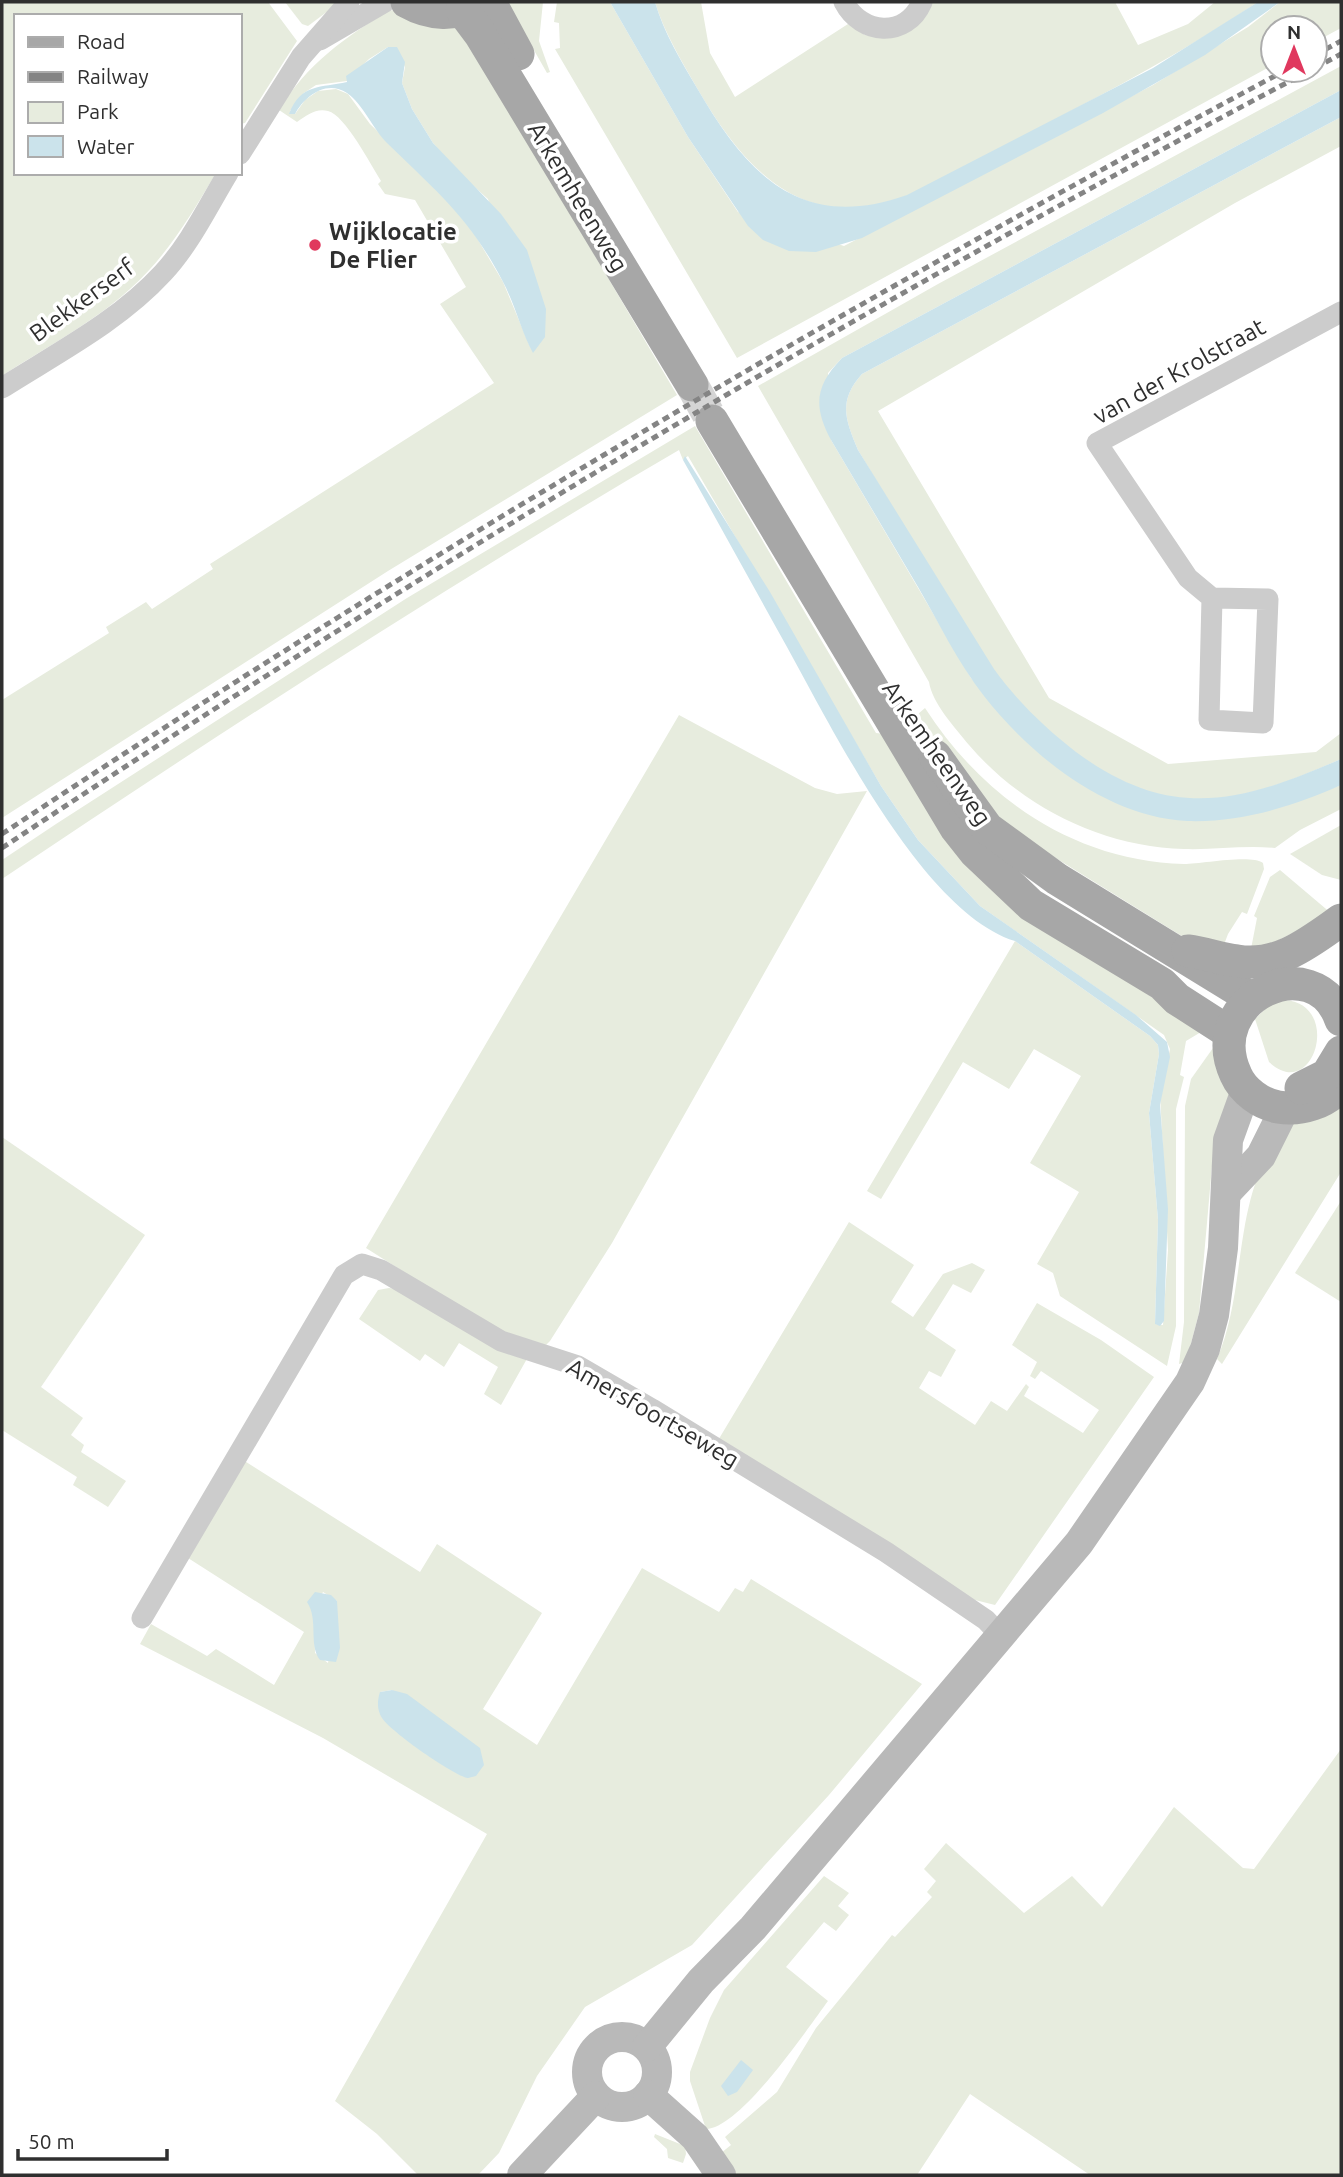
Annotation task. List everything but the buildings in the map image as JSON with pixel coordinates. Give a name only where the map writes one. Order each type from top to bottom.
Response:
[{"type":"main road","points":[[407,2],[434,12],[477,5]]},
{"type":"main road","name":"Arkemheenweg","points":[[477,5],[699,381]]},
{"type":"main road","name":"Arkemheenweg","points":[[719,415],[909,720],[987,828],[1057,879],[1174,949],[1238,1017],[1183,988],[1162,984],[1031,905],[968,844],[956,828],[719,415]]},
{"type":"main road","points":[[1174,949],[1240,962],[1275,958],[1307,945],[1341,920]]},
{"type":"main road","points":[[1228,1191],[1261,1156],[1271,1098],[1267,1083],[1253,1069],[1238,1017],[1278,985],[1331,998],[1341,937]]},
{"type":"main road","points":[[647,2047],[701,1981],[754,1928],[1079,1543],[1191,1382],[1205,1349],[1212,1324],[1228,1191],[1228,1140],[1271,1098],[1316,1083],[1335,1066],[1341,1052]]},
{"type":"main road","points":[[1271,1098],[1313,1104],[1341,1085]]},
{"type":"main road","points":[[617,2037],[627,2037],[647,2047],[653,2055],[657,2076],[648,2095],[637,2104],[622,2107],[608,2104],[596,2096],[587,2076],[591,2055],[597,2046],[617,2037]]},
{"type":"main road","points":[[648,2095],[695,2137],[721,2175]]},
{"type":"main road","points":[[522,2175],[596,2096]]},
{"type":"street","points":[[242,151],[301,57],[349,2]]},
{"type":"street","points":[[312,44],[385,2]]},
{"type":"street","points":[[844,2],[856,20],[878,29],[901,25],[911,18],[922,2]]},
{"type":"street","name":"Blekkerserf","points":[[2,388],[119,313],[149,287],[179,252],[227,175]]},
{"type":"street","name":"van der Krolstraat","points":[[1212,598],[1188,578],[1097,443],[1341,312]]},
{"type":"street","points":[[1212,598],[1268,599],[1263,723],[1209,720],[1212,598]]},
{"type":"street","name":"Amersfoortseweg","points":[[142,1618],[344,1275],[362,1264],[381,1270],[501,1341],[578,1366],[652,1409],[886,1552],[986,1620],[1000,1635]]},
{"type":"green space","points":[[2,2],[268,2],[297,41],[245,123],[242,124],[242,14],[14,14],[14,175],[215,175],[167,249],[130,289],[84,324],[2,376]]},
{"type":"green space","points":[[285,2],[340,2],[308,26],[302,24]]},
{"type":"green space","points":[[501,2],[543,2],[539,41],[550,72],[547,73],[523,31]]},
{"type":"green space","points":[[557,2],[610,2],[688,137],[738,212],[844,246],[1153,85],[1259,18],[1259,73],[737,358],[555,49],[560,48],[559,23],[554,22]]},
{"type":"green space","points":[[655,2],[701,2],[710,53],[735,97],[848,24],[865,35],[885,38],[931,2],[1115,2],[1138,45],[1188,24],[1215,2],[1258,2],[1149,68],[943,180],[904,197],[851,208],[822,205],[795,196],[771,181],[749,161],[730,139],[697,88],[668,35]]},
{"type":"green space","points":[[1280,2],[1341,2],[1341,28],[1329,34],[1329,14],[1265,14]]},
{"type":"green space","points":[[390,10],[450,21],[478,57],[677,395],[388,571],[2,818],[2,700],[109,633],[106,627],[146,602],[152,609],[213,569],[210,564],[494,383],[440,304],[466,287],[415,200],[385,194],[378,184],[381,181],[364,153],[335,114],[320,110],[297,122],[279,110],[315,65],[342,41]],"holes":[[[388,47],[395,48],[405,67],[402,83],[412,109],[433,143],[459,173],[488,199],[531,349],[503,282],[471,228],[439,190],[370,124],[348,94],[336,89],[318,91],[305,100],[295,114],[290,111],[304,93],[316,85],[347,81],[369,59]]]},
{"type":"green space","points":[[1341,66],[1341,90],[842,358],[828,373],[831,440],[971,678],[1020,735],[1066,774],[1091,789],[1251,813],[1284,806],[1341,785],[1341,809],[1300,830],[1275,848],[1184,849],[1123,841],[1066,820],[1039,805],[990,767],[951,724],[758,386],[938,284],[1308,84],[1329,84],[1329,72]]},
{"type":"green space","points":[[1341,117],[1341,146],[1235,203],[878,411],[1049,698],[1168,764],[1316,752],[1341,733],[1341,759],[1262,790],[1199,800],[1155,794],[1109,775],[1064,745],[1026,710],[1002,682],[858,450],[847,419],[849,393],[862,374]]},
{"type":"green space","points":[[695,426],[876,733],[885,734],[1067,937],[1201,1032],[1186,1041],[1180,1075],[1184,1077],[1176,1109],[1176,1326],[1167,1366],[1060,1296],[1053,1273],[1037,1264],[1079,1192],[1030,1163],[1081,1076],[1034,1049],[1009,1089],[963,1062],[881,1199],[867,1191],[1015,941],[1150,1036],[1158,1045],[1159,1054],[1149,1113],[1158,1220],[1155,1324],[1163,1325],[1168,1250],[1160,1094],[1170,1049],[1164,1035],[980,906],[918,840],[881,786],[688,456],[683,460],[679,450],[337,659],[2,879],[2,860],[56,824],[407,598]]},
{"type":"green space","points":[[925,708],[974,770],[1003,796],[1035,819],[1069,837],[1105,851],[1144,860],[1184,864],[1248,859],[1263,863],[1264,869],[1247,914],[1242,912],[1228,934],[1222,950],[1185,938],[991,818],[950,769],[918,714]]},
{"type":"green space","points":[[679,715],[815,788],[837,794],[867,791],[612,1243],[546,1345],[500,1333],[366,1248]]},
{"type":"green space","points":[[1341,825],[1341,880],[1322,875],[1290,854]]},
{"type":"green space","points":[[1280,870],[1332,914],[1250,954],[1257,918],[1254,916],[1270,877]]},
{"type":"green space","points":[[1284,1000],[1302,1005],[1313,1017],[1317,1032],[1316,1048],[1309,1062],[1299,1070],[1285,1072],[1269,1062],[1255,1019],[1268,1006]]},
{"type":"green space","points":[[1213,1048],[1231,1088],[1212,1166],[1199,1313],[1186,1362],[1179,1364],[1184,1322],[1185,1106],[1191,1079]]},
{"type":"green space","points":[[1341,1096],[1341,1172],[1222,1364],[1217,1359],[1227,1330],[1248,1211],[1268,1154],[1290,1124]]},
{"type":"green space","points":[[2,1137],[145,1235],[41,1387],[83,1418],[71,1435],[84,1445],[81,1452],[126,1481],[108,1507],[73,1485],[77,1477],[2,1430]]},
{"type":"green space","points":[[1341,1201],[1341,1302],[1295,1273]]},
{"type":"green space","points":[[849,1222],[914,1265],[891,1302],[913,1317],[943,1274],[972,1263],[985,1270],[971,1293],[953,1284],[925,1329],[956,1350],[941,1377],[929,1371],[919,1388],[975,1425],[991,1401],[1007,1411],[1026,1384],[1029,1387],[1024,1396],[1083,1433],[1099,1410],[1041,1371],[1035,1379],[1030,1376],[1037,1362],[1012,1345],[1037,1303],[1101,1340],[1154,1377],[995,1605],[967,1598],[717,1442]]},
{"type":"green space","points":[[378,1290],[404,1290],[528,1357],[501,1405],[484,1394],[498,1367],[459,1343],[444,1367],[425,1354],[420,1361],[359,1319]]},
{"type":"green space","points":[[243,1460],[420,1572],[437,1544],[542,1613],[483,1709],[537,1745],[642,1568],[719,1612],[735,1588],[743,1592],[751,1579],[922,1684],[829,1795],[692,1945],[585,2007],[537,2076],[499,2153],[478,2175],[418,2175],[377,2134],[335,2101],[487,1834],[323,1738],[140,1644],[151,1624],[207,1656],[216,1649],[274,1685],[304,1632],[188,1558]],"holes":[[[323,1592],[337,1601],[328,1663],[315,1653],[314,1610]],[[392,1690],[484,1765],[380,1692]]]},
{"type":"green space","points":[[1341,1749],[1341,2175],[1090,2175],[970,2094],[917,2175],[735,2175],[721,2153],[731,2145],[725,2137],[777,2092],[816,2028],[892,1935],[895,1937],[932,1897],[927,1892],[936,1881],[924,1869],[946,1843],[1024,1913],[1072,1876],[1102,1907],[1174,1807],[1243,1868],[1254,1869]]},
{"type":"green space","points":[[824,1876],[849,1893],[838,1906],[849,1915],[836,1931],[824,1922],[786,1967],[828,2001],[754,2096],[720,2125],[706,2129],[690,2081],[690,2072],[710,2018],[724,1990]]},
{"type":"green space","points":[[655,2134],[685,2146],[683,2163],[668,2158],[667,2149],[654,2137]]},
{"type":"water","points":[[610,2],[655,2],[679,57],[716,119],[757,170],[781,188],[807,201],[836,206],[869,205],[907,195],[1153,68],[1258,2],[1280,2],[1259,14],[1259,17],[1205,55],[1103,113],[862,238],[816,252],[789,251],[763,240],[748,226],[688,137]]},
{"type":"water","points":[[388,47],[397,47],[405,62],[402,83],[412,109],[433,143],[501,214],[527,250],[546,309],[545,337],[533,353],[507,289],[477,239],[450,206],[382,137],[353,98],[339,89],[324,89],[310,96],[295,114],[289,114],[299,97],[306,92],[347,82],[346,76]]},
{"type":"water","points":[[1341,90],[1341,117],[862,374],[849,393],[847,419],[858,450],[994,669],[1032,714],[1076,752],[1111,774],[1143,789],[1175,797],[1206,798],[1238,795],[1270,786],[1341,759],[1341,785],[1286,806],[1246,816],[1207,821],[1157,817],[1100,796],[1073,779],[1024,740],[984,696],[957,657],[831,440],[819,406],[822,387],[842,358]]},
{"type":"water","points":[[685,456],[770,592],[881,786],[918,840],[980,906],[1136,1015],[1167,1042],[1170,1057],[1160,1105],[1168,1209],[1164,1321],[1160,1326],[1155,1324],[1158,1220],[1149,1113],[1159,1054],[1158,1045],[1150,1036],[1015,941],[981,924],[947,895],[914,857],[883,814],[829,723],[683,460]]},
{"type":"water","points":[[315,1592],[331,1595],[337,1601],[340,1648],[336,1662],[320,1660],[316,1654],[311,1609],[307,1602]]},
{"type":"water","points":[[392,1690],[407,1694],[480,1748],[484,1765],[476,1776],[468,1778],[450,1770],[387,1724],[379,1712],[378,1699],[380,1692]]},
{"type":"water","points":[[741,2060],[753,2070],[737,2092],[728,2096],[721,2086]]},
{"type":"tunnel","points":[[692,385],[712,421]]},
{"type":"railway","points":[[1329,47],[1341,41]]},
{"type":"railway","points":[[1329,60],[1341,54]]},
{"type":"railway","points":[[2,834],[316,631],[635,437],[958,250],[1260,84]]},
{"type":"railway","points":[[2,848],[322,641],[646,442],[976,252],[1285,84]]},
{"type":"place","name":"Wijklocatie De Flier","points":[[315,245]]}]
